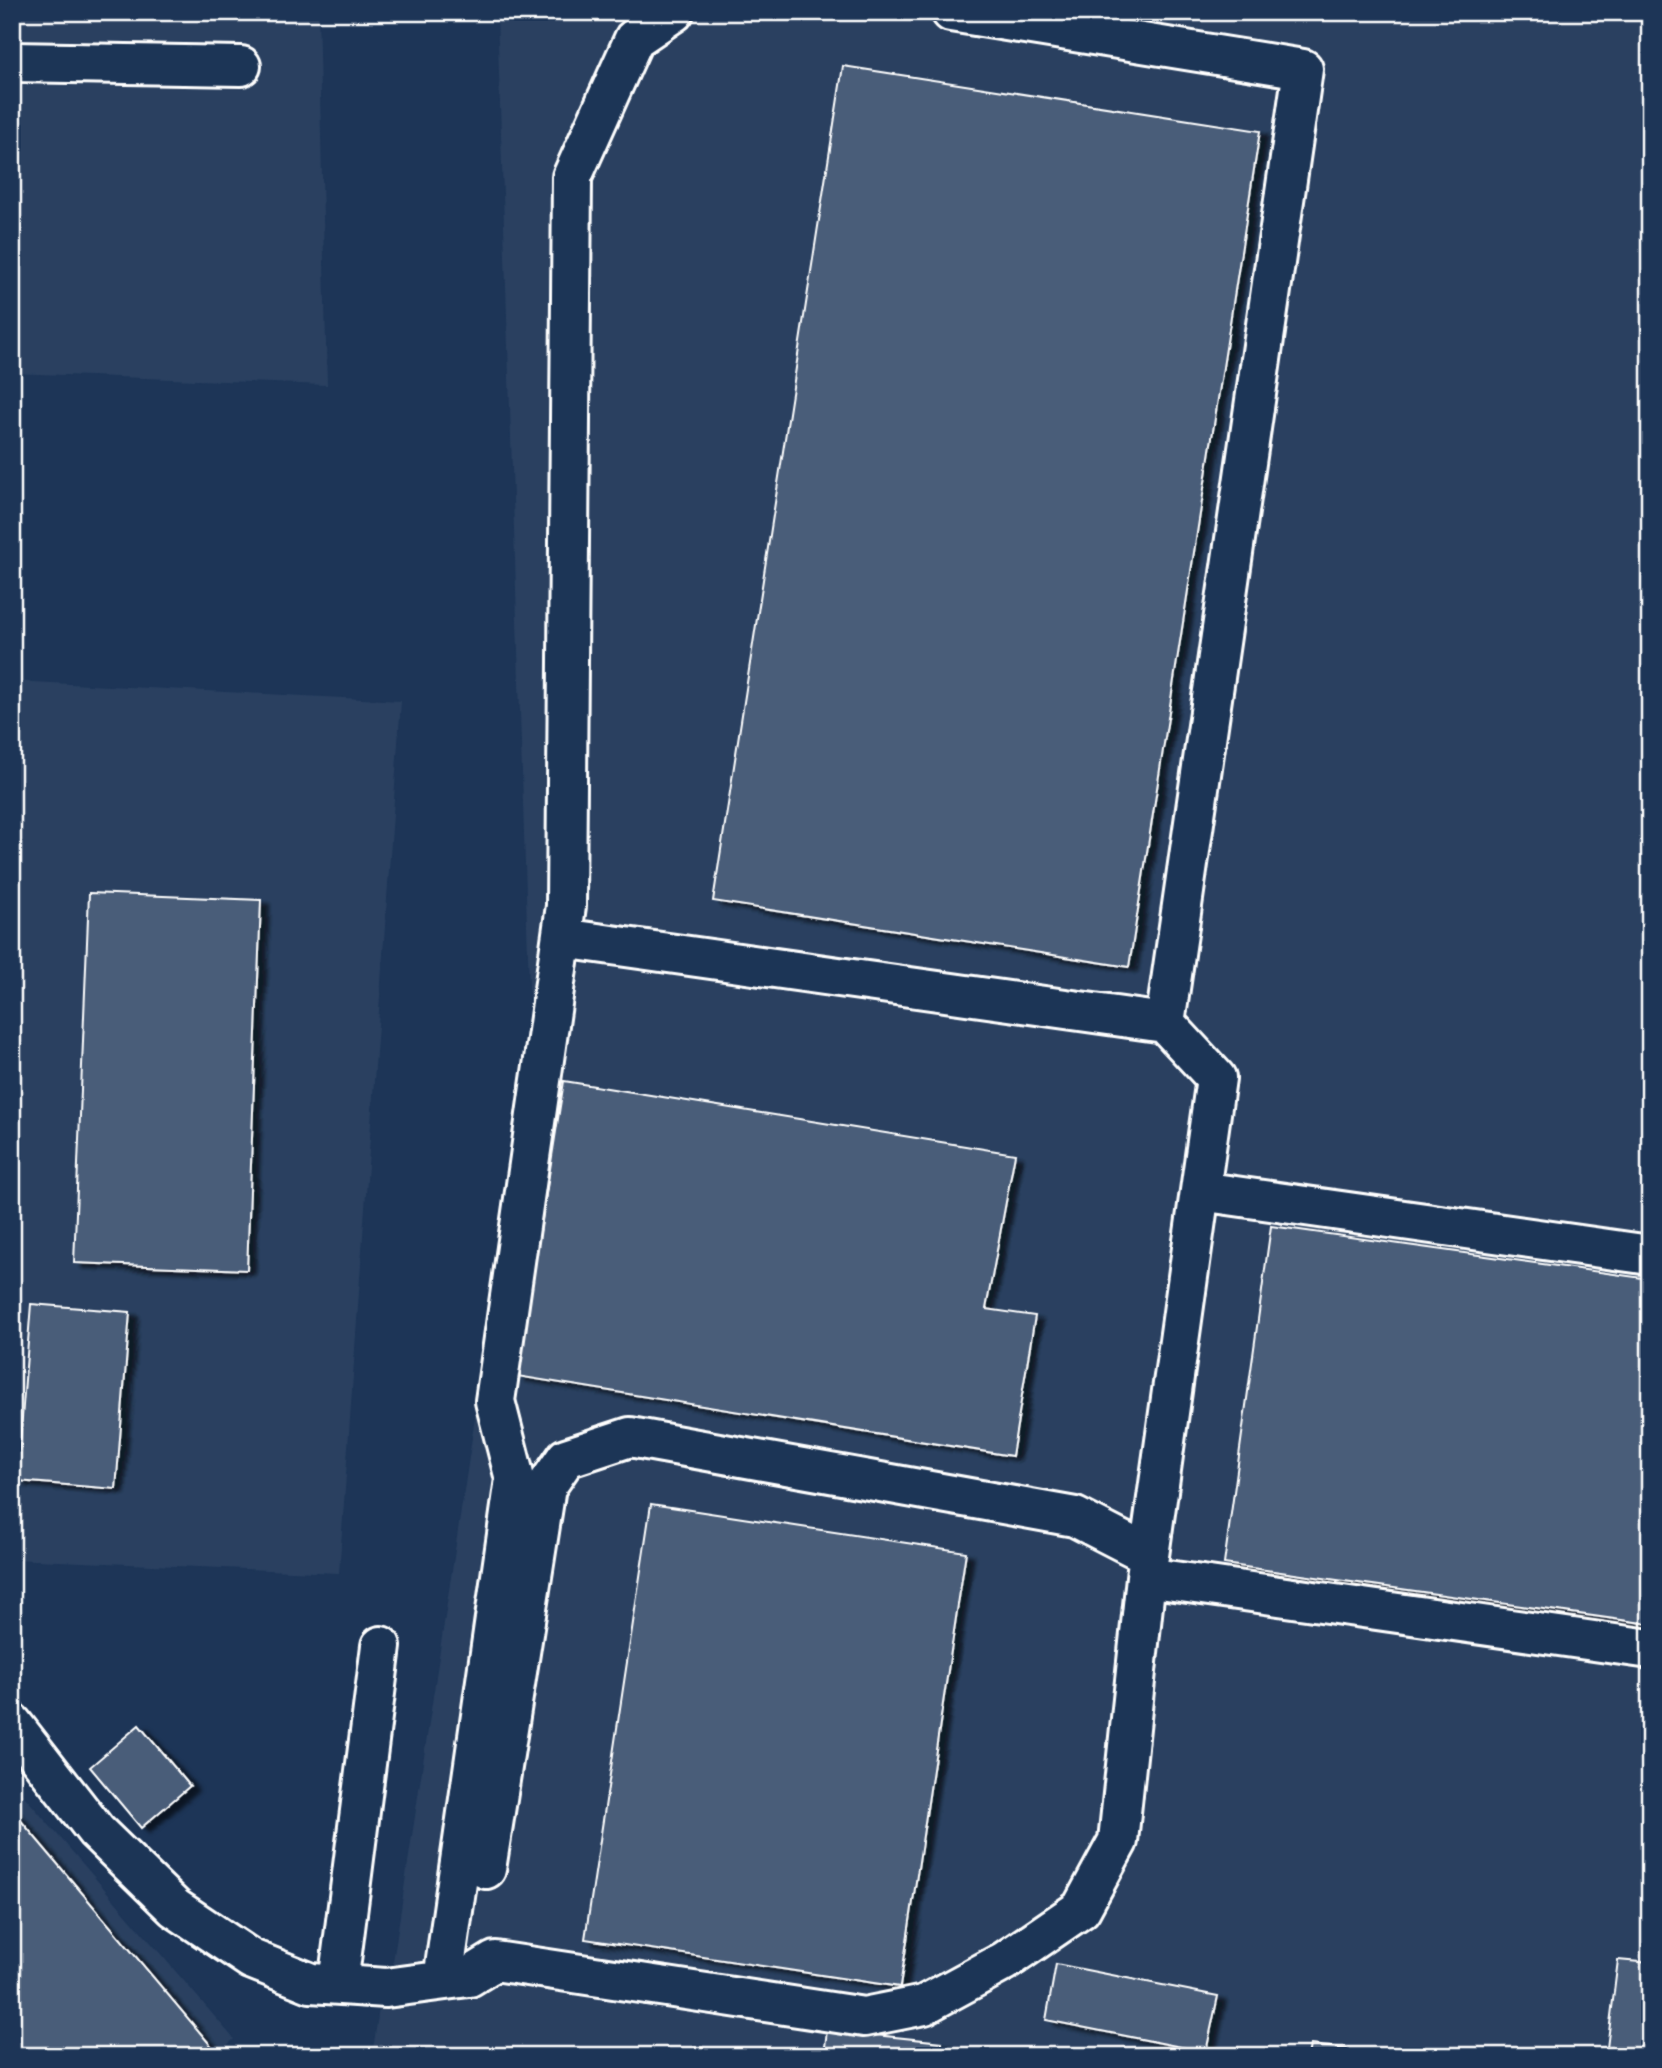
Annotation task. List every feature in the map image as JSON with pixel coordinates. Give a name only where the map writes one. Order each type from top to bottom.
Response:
[{"type":"lane","points":[[456,1979],[516,1479],[495,1401],[566,906],[572,177],[634,39],[674,12]]},
{"type":"lane","points":[[951,12],[1303,69],[1165,1023]]},
{"type":"lane","points":[[12,62],[241,66]]},
{"type":"lane","points":[[12,1723],[96,1832],[175,1908],[251,1959],[312,1983],[386,1988],[456,1979],[495,1961],[864,2017],[924,2005],[1005,1961],[1081,1909],[1118,1841],[1147,1566],[1216,1077],[1165,1023],[562,939]]},
{"type":"lane","points":[[1200,1191],[1650,1255]]},
{"type":"lane","points":[[456,1979],[546,1487],[566,1458],[630,1437],[1075,1517],[1147,1566],[1650,1649]]},
{"type":"lane","points":[[338,1984],[381,1646]]},
{"type":"shaded area","points":[[12,12],[318,12],[327,385],[12,373]]},
{"type":"shaded area","points":[[497,12],[1650,12],[1650,2056],[418,2056],[373,2050],[379,2009],[392,1969],[531,1046]]},
{"type":"shaded area","points":[[12,681],[401,701],[339,1573],[12,1559]]},
{"type":"shaded area","points":[[12,1782],[234,2039],[215,2056],[12,2056]]},
{"type":"building","points":[[843,66],[1260,131],[1129,967],[713,901]]},
{"type":"building","points":[[89,893],[261,900],[247,1270],[74,1263]]},
{"type":"building","points":[[564,1081],[1015,1154],[986,1309],[1035,1316],[1012,1456],[517,1376]]},
{"type":"building","points":[[1271,1226],[1650,1279],[1650,1624],[1224,1564]]},
{"type":"building","points":[[31,1304],[130,1312],[116,1489],[17,1481]]},
{"type":"building","points":[[651,1504],[966,1552],[900,1987],[585,1939]]},
{"type":"building","points":[[139,1725],[190,1786],[141,1828],[90,1767]]},
{"type":"building","points":[[12,1810],[213,2048],[204,2056],[12,2056]]},
{"type":"building","points":[[1618,1960],[1650,1963],[1650,2056],[1606,2056]]},
{"type":"building","points":[[1056,1964],[1218,1996],[1206,2052],[1046,2020]]},
{"type":"building","points":[[827,2030],[942,2042],[941,2056],[824,2056]]},
{"type":"building","points":[[1310,2045],[1348,2049],[1347,2056],[1308,2056]]}]
